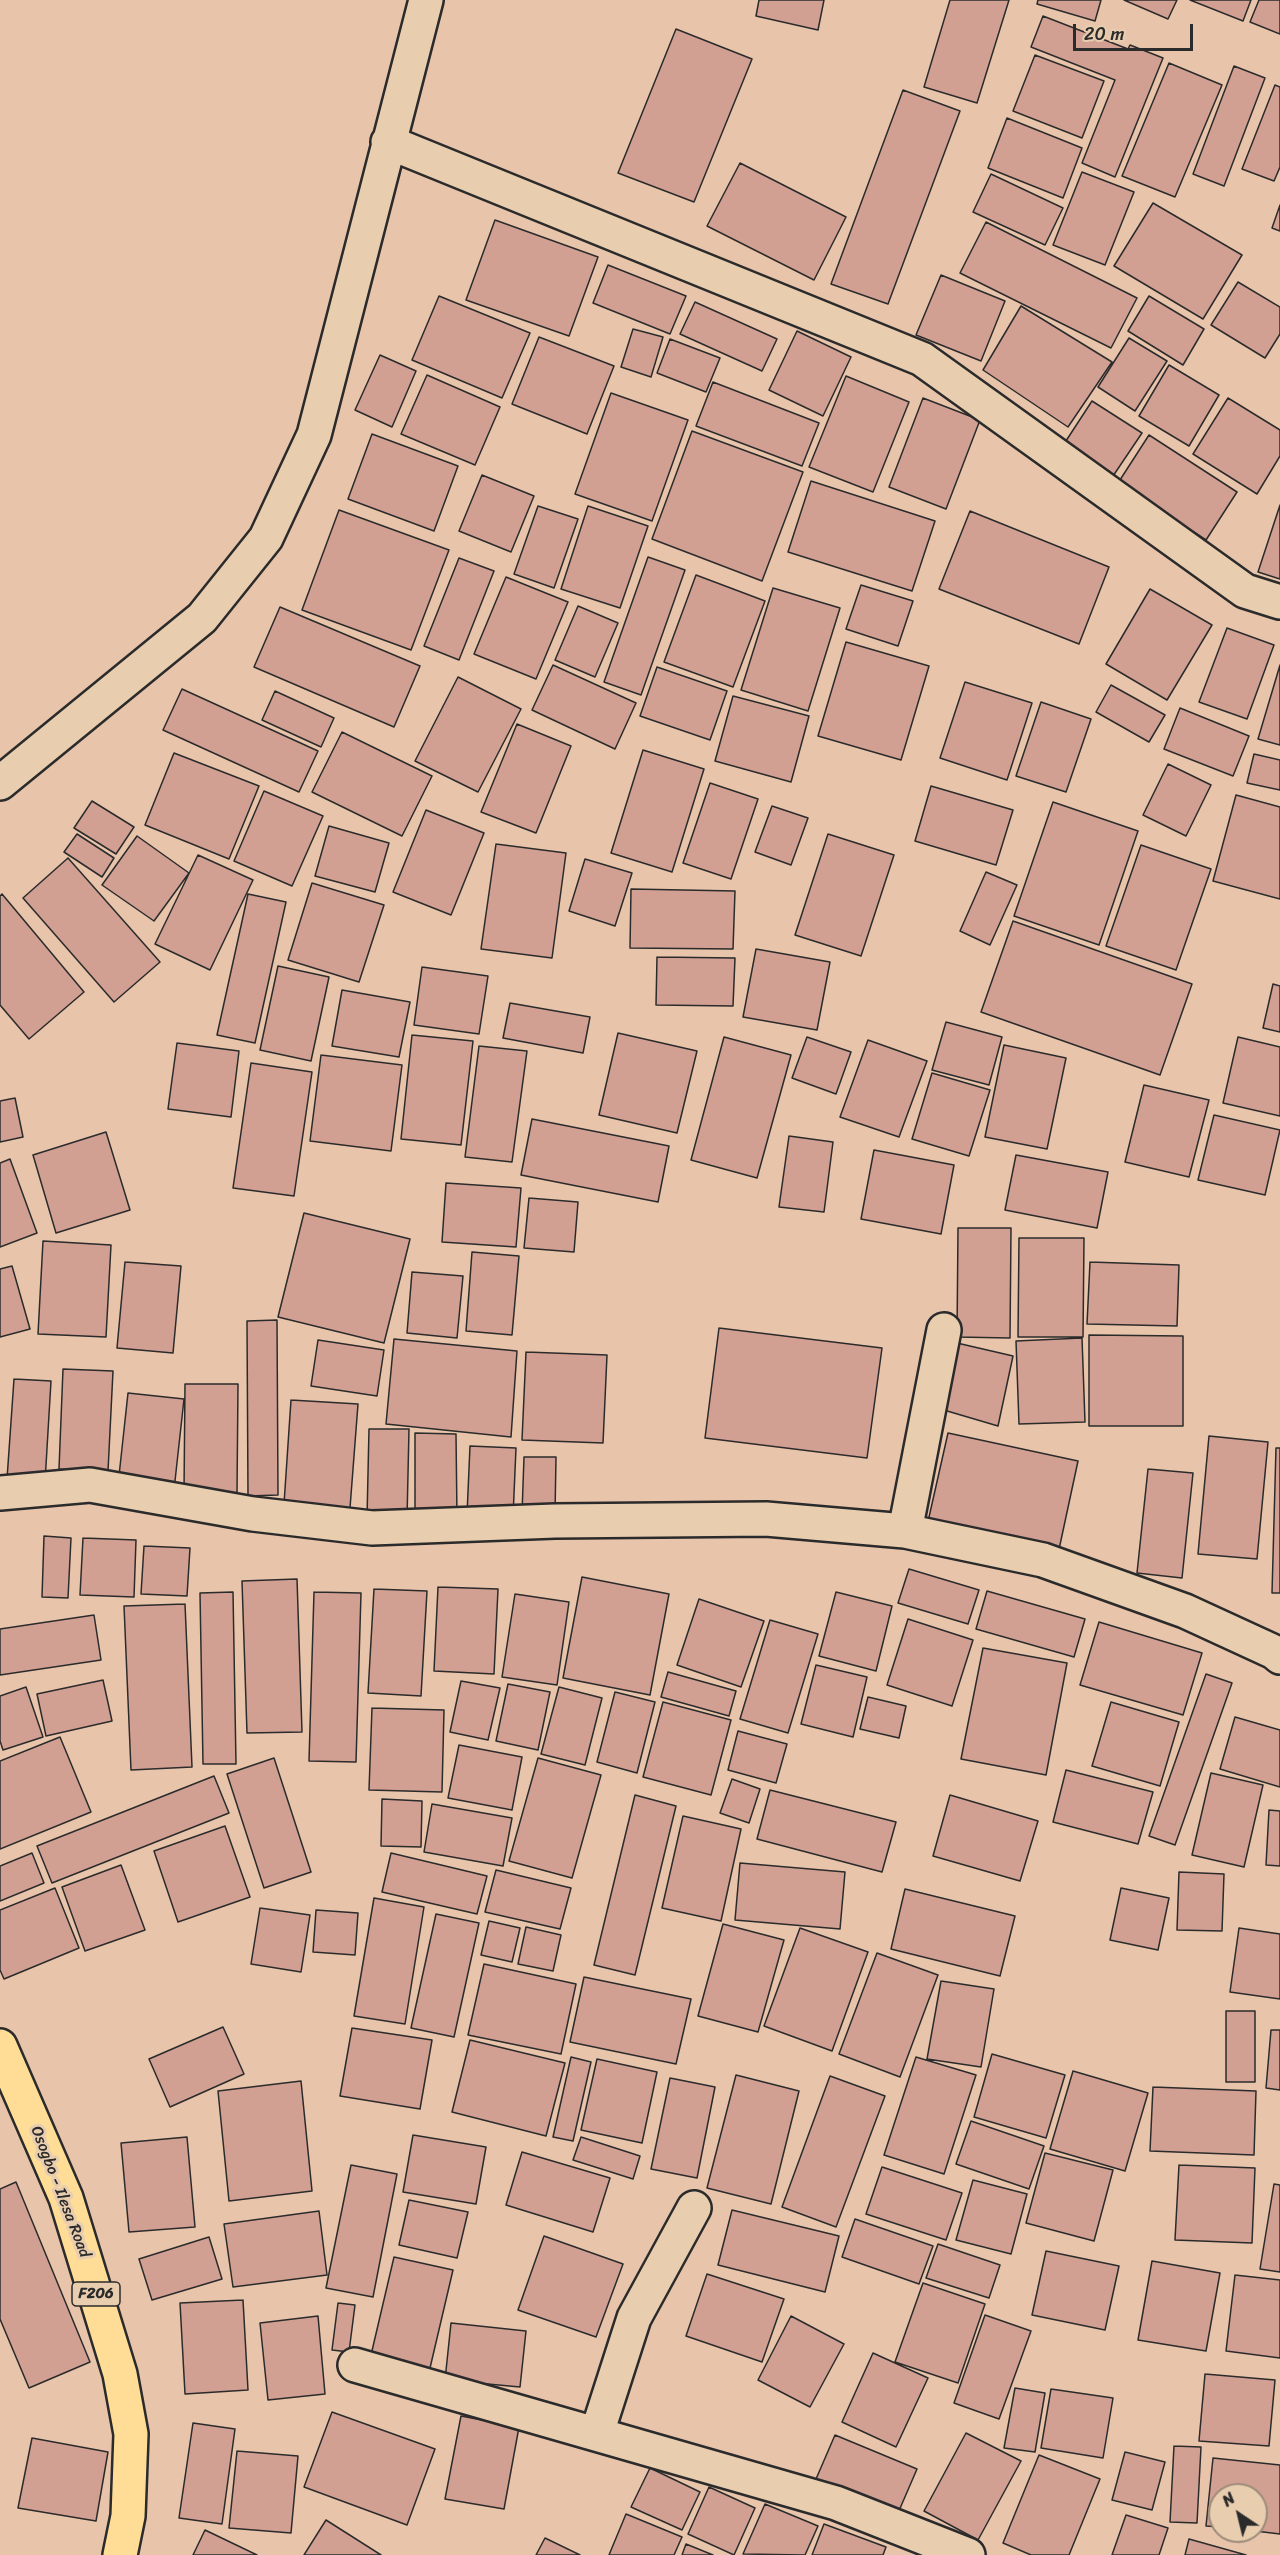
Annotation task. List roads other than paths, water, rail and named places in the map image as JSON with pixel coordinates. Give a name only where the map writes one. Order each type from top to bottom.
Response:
[{"type":"main road","name":"Osogbo - Ilesa Road","points":[[0,2046],[66,2198],[120,2374],[131,2434],[128,2516],[120,2555]]},
{"type":"street","points":[[0,783],[202,618],[266,538],[314,435],[426,0]]},
{"type":"street","points":[[388,142],[921,359],[1245,591],[1280,602]]},
{"type":"street","points":[[905,1531],[944,1330]]},
{"type":"street","points":[[0,1494],[90,1485],[253,1514],[372,1528],[555,1521],[766,1519],[905,1531],[1043,1560],[1185,1611],[1274,1652],[1280,1657]]},
{"type":"street","points":[[597,2433],[634,2318],[694,2208]]},
{"type":"street","points":[[355,2365],[836,2503],[968,2555]]}]
